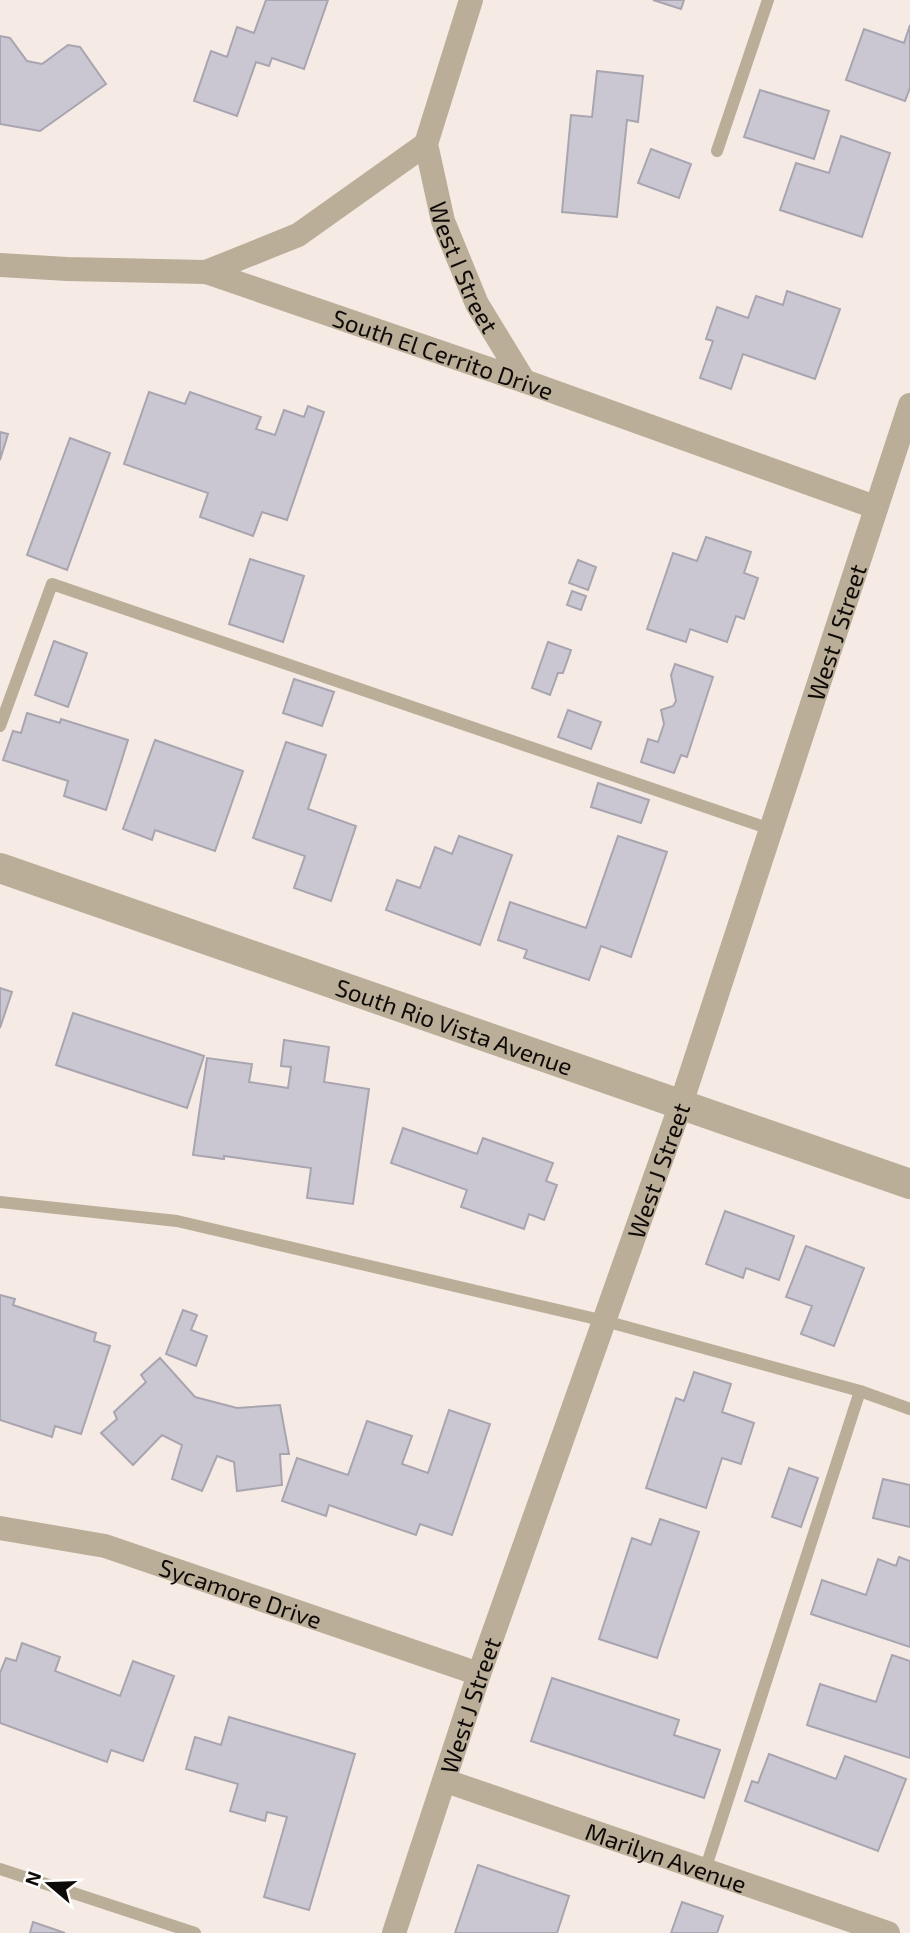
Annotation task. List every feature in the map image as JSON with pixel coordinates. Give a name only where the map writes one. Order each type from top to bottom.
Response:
[{"type":"street","name":"West I Street","points":[[471,0],[426,144],[443,221],[477,304],[524,381]]},
{"type":"street","points":[[206,272],[298,235],[426,144]]},
{"type":"street","name":"South El Cerrito Drive","points":[[0,265],[67,270],[206,272],[524,381],[875,507]]},
{"type":"street","name":"West J Street","points":[[394,1933],[479,1674],[681,1104],[910,405]]},
{"type":"street","name":"South Rio Vista Avenue","points":[[0,869],[910,1184]]},
{"type":"street","name":"Sycamore Drive","points":[[0,1528],[105,1546],[479,1674]]},
{"type":"street","name":"Marilyn Avenue","points":[[446,1781],[888,1933]]},
{"type":"lane","points":[[717,151],[768,0]]},
{"type":"lane","points":[[0,726],[52,583],[770,829]]},
{"type":"lane","points":[[0,1202],[177,1221],[605,1321],[860,1391],[910,1409]]},
{"type":"lane","points":[[705,1870],[860,1391]]},
{"type":"lane","points":[[0,1868],[195,1933]]},
{"type":"building","points":[[266,0],[328,0],[304,69],[272,58],[269,66],[256,62],[237,116],[194,101],[211,51],[227,57],[237,27],[254,33]]},
{"type":"building","points":[[653,0],[684,0],[681,9]]},
{"type":"building","points":[[910,25],[910,88],[905,101],[846,80],[864,29],[904,43]]},
{"type":"building","points":[[0,36],[10,38],[27,61],[42,64],[68,45],[80,47],[106,84],[40,131],[0,124]]},
{"type":"building","points":[[597,71],[643,76],[638,122],[627,120],[617,217],[562,212],[571,115],[592,117]]},
{"type":"building","points":[[760,90],[829,111],[814,159],[744,137]]},
{"type":"building","points":[[841,136],[890,153],[862,237],[780,210],[796,163],[829,173]]},
{"type":"building","points":[[651,149],[691,164],[679,198],[638,183]]},
{"type":"building","points":[[787,291],[840,309],[815,379],[743,354],[731,389],[700,378],[713,341],[706,339],[717,307],[748,318],[756,296],[783,305]]},
{"type":"building","points":[[149,392],[185,404],[190,392],[261,417],[256,429],[275,435],[284,410],[304,417],[308,406],[324,412],[287,520],[262,512],[253,536],[200,517],[208,493],[124,464]]},
{"type":"building","points":[[0,432],[8,434],[0,460]]},
{"type":"building","points":[[70,438],[110,453],[67,570],[27,555]]},
{"type":"building","points":[[706,537],[751,552],[744,573],[758,578],[744,619],[736,616],[727,642],[690,629],[686,642],[647,629],[673,553],[697,561]]},
{"type":"building","points":[[250,559],[304,576],[283,642],[229,624]]},
{"type":"building","points":[[578,560],[596,567],[588,590],[569,583]]},
{"type":"building","points":[[572,591],[586,596],[581,610],[567,605]]},
{"type":"building","points":[[54,641],[87,653],[68,707],[35,695]]},
{"type":"building","points":[[548,642],[571,650],[563,673],[558,673],[550,695],[532,688]]},
{"type":"building","points":[[675,664],[713,677],[687,757],[681,755],[674,773],[641,762],[648,739],[658,742],[664,724],[661,710],[673,706],[676,701],[671,675]]},
{"type":"building","points":[[294,679],[334,692],[322,726],[283,713]]},
{"type":"building","points":[[568,710],[601,722],[591,749],[558,737]]},
{"type":"building","points":[[27,713],[60,723],[61,719],[128,740],[106,810],[64,796],[68,781],[3,760],[13,731],[21,733]]},
{"type":"building","points":[[155,740],[243,771],[215,851],[155,830],[152,840],[123,829]]},
{"type":"building","points":[[286,742],[326,755],[308,809],[356,826],[331,901],[294,888],[305,856],[253,838]]},
{"type":"building","points":[[598,783],[649,800],[641,823],[591,807]]},
{"type":"building","points":[[459,836],[512,855],[480,945],[386,910],[397,880],[420,888],[435,847],[452,854]]},
{"type":"building","points":[[618,836],[667,852],[631,957],[601,946],[589,980],[524,958],[527,950],[498,940],[510,902],[586,928]]},
{"type":"building","points":[[0,988],[12,992],[0,1028]]},
{"type":"building","points":[[73,1013],[204,1056],[187,1108],[56,1065]]},
{"type":"building","points":[[284,1040],[329,1047],[324,1082],[369,1089],[353,1204],[307,1198],[311,1168],[224,1156],[224,1159],[193,1155],[207,1058],[252,1064],[249,1082],[288,1088],[291,1067],[281,1066]]},
{"type":"building","points":[[403,1128],[477,1154],[483,1138],[553,1163],[546,1181],[557,1185],[544,1220],[529,1214],[524,1229],[461,1207],[467,1190],[391,1163]]},
{"type":"building","points":[[725,1211],[794,1236],[779,1280],[746,1268],[743,1278],[706,1264]]},
{"type":"building","points":[[806,1246],[864,1268],[834,1346],[801,1334],[812,1306],[786,1297]]},
{"type":"building","points":[[0,1295],[15,1299],[13,1305],[96,1333],[94,1341],[110,1346],[81,1434],[55,1426],[52,1437],[0,1420]]},
{"type":"building","points":[[183,1310],[197,1315],[191,1330],[207,1336],[196,1366],[166,1354]]},
{"type":"building","points":[[160,1358],[195,1397],[237,1408],[280,1405],[289,1454],[280,1454],[282,1485],[237,1491],[234,1462],[217,1456],[202,1491],[172,1479],[182,1445],[162,1435],[133,1465],[101,1433],[117,1419],[114,1412],[146,1382],[141,1375]]},
{"type":"building","points":[[694,1372],[731,1384],[722,1412],[754,1423],[741,1464],[722,1458],[706,1508],[646,1488],[676,1398],[684,1401]]},
{"type":"building","points":[[449,1410],[490,1424],[452,1535],[420,1524],[416,1535],[329,1505],[326,1516],[282,1501],[297,1458],[348,1475],[367,1421],[412,1436],[402,1464],[428,1473]]},
{"type":"building","points":[[789,1468],[818,1478],[801,1527],[772,1517]]},
{"type":"building","points":[[883,1479],[910,1485],[910,1527],[873,1518]]},
{"type":"building","points":[[660,1519],[699,1532],[657,1658],[599,1639],[632,1538],[651,1545]]},
{"type":"building","points":[[899,1557],[910,1561],[910,1647],[811,1614],[822,1580],[866,1595],[878,1559],[896,1566]]},
{"type":"building","points":[[22,1643],[60,1657],[55,1671],[120,1696],[133,1661],[174,1676],[143,1761],[111,1750],[107,1762],[0,1723],[0,1673],[6,1658],[16,1661]]},
{"type":"building","points":[[892,1655],[910,1661],[910,1758],[807,1725],[820,1684],[876,1702]]},
{"type":"building","points":[[552,1678],[679,1720],[674,1735],[720,1750],[704,1798],[531,1741]]},
{"type":"building","points":[[229,1717],[355,1754],[309,1910],[264,1897],[287,1817],[267,1812],[265,1821],[230,1811],[238,1784],[186,1769],[195,1737],[221,1745]]},
{"type":"building","points":[[769,1754],[836,1779],[845,1756],[906,1779],[878,1851],[745,1801],[752,1781],[758,1783]]},
{"type":"building","points":[[478,1865],[569,1896],[557,1933],[455,1933]]},
{"type":"building","points":[[682,1902],[723,1916],[717,1933],[671,1933]]},
{"type":"building","points":[[33,1922],[65,1933],[30,1933]]}]
